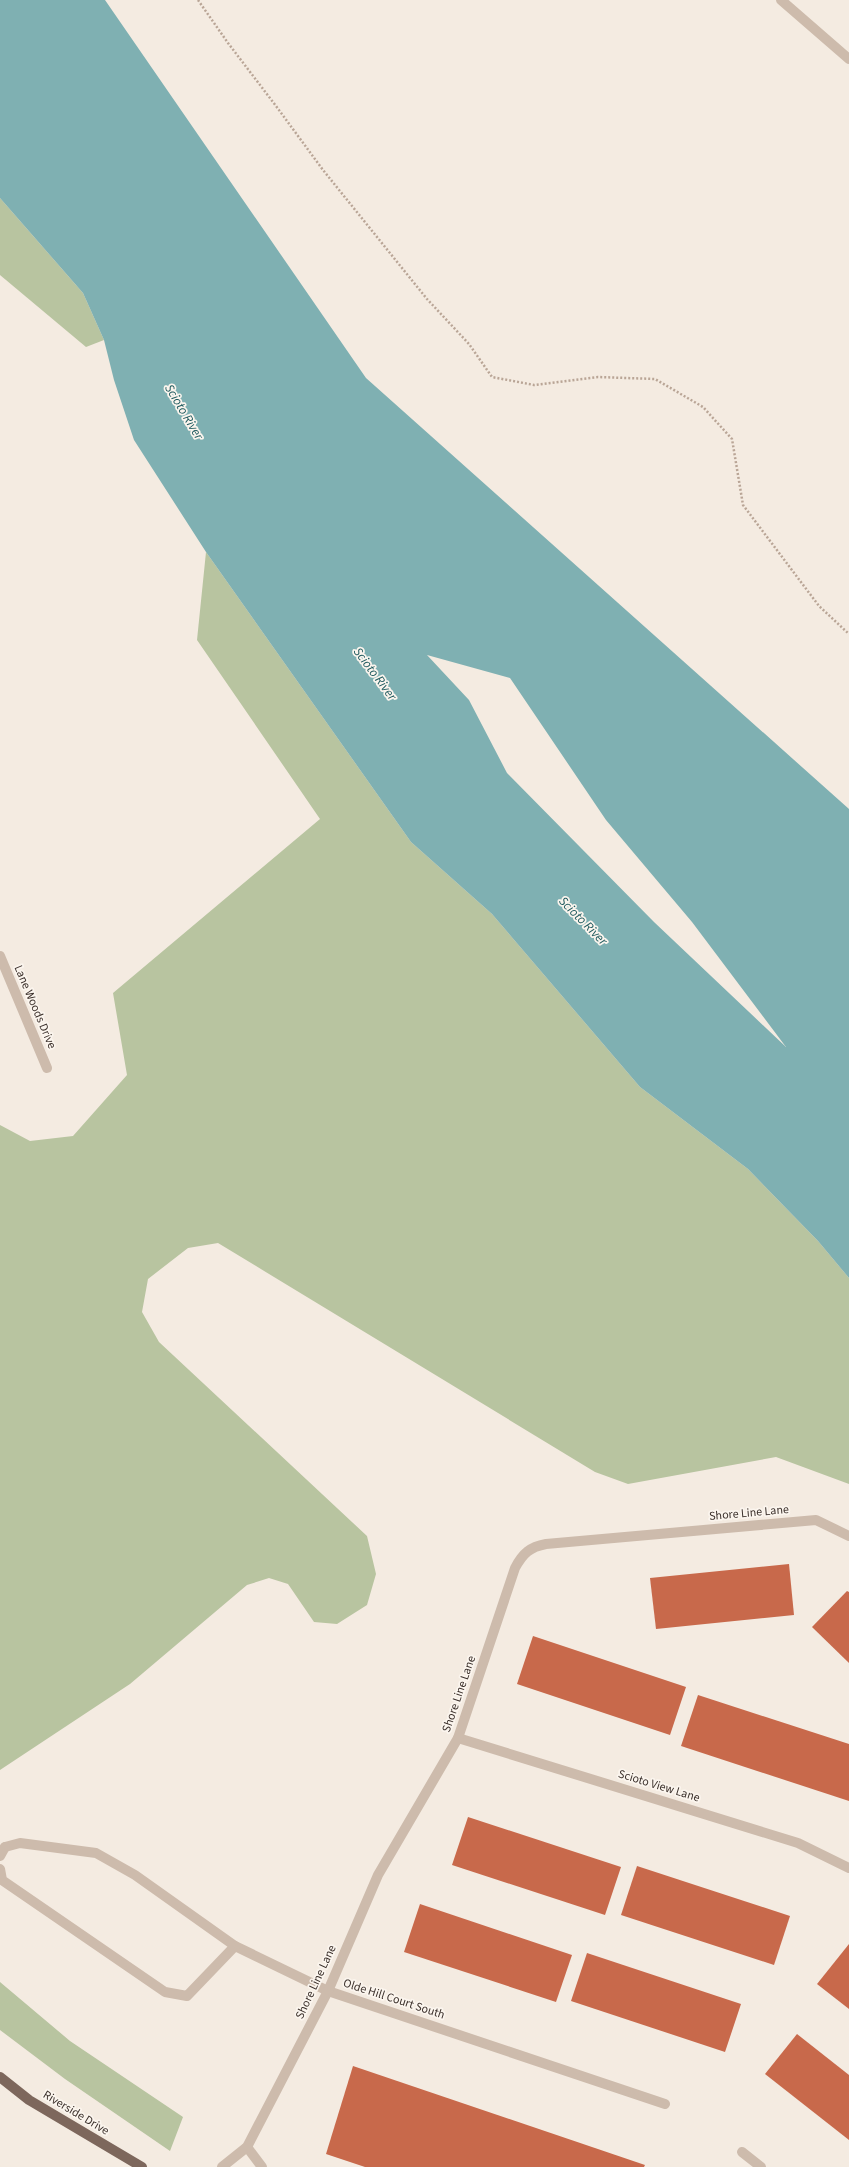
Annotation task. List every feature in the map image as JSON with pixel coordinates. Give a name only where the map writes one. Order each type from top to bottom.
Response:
[{"type":"main road","name":"Riverside Drive","points":[[0,2077],[29,2100],[142,2167]]},
{"type":"street","points":[[781,0],[849,60]]},
{"type":"street","name":"Lane Woods Drive","points":[[0,956],[47,1068]]},
{"type":"street","name":"Shore Line Lane","points":[[222,2167],[247,2147],[328,1990],[378,1875],[458,1738],[515,1568],[522,1555],[533,1547],[601,1538],[816,1520],[849,1536]]},
{"type":"street","name":"Scioto View Lane","points":[[458,1738],[798,1843],[849,1868]]},
{"type":"street","name":"Olde Hill Court South","points":[[2,1849],[20,1843],[96,1853],[135,1875],[235,1946],[328,1990],[664,2104]]},
{"type":"street","points":[[0,1869],[2,1880],[165,1992],[187,1996],[235,1946]]},
{"type":"street","points":[[247,2147],[262,2167]]},
{"type":"street","points":[[742,2152],[761,2167]]},
{"type":"path","points":[[198,0],[228,43],[323,170],[427,300],[469,344],[492,377],[534,385],[598,377],[655,379],[703,407],[732,439],[743,506],[819,606],[849,634]]},
{"type":"green space","points":[[0,198],[83,293],[104,340],[86,347],[0,275]]},
{"type":"green space","points":[[206,552],[411,842],[492,914],[640,1087],[748,1169],[818,1241],[849,1278],[849,1484],[776,1457],[628,1484],[595,1472],[218,1243],[188,1248],[148,1279],[142,1312],[159,1342],[367,1536],[376,1574],[367,1605],[337,1624],[314,1622],[288,1584],[269,1578],[247,1585],[130,1684],[0,1770],[0,1125],[30,1141],[73,1136],[127,1075],[113,993],[320,819],[197,640]]},
{"type":"green space","points":[[0,1982],[70,2041],[183,2117],[170,2151],[65,2079],[0,2030]]},
{"type":"water","name":"Scioto River","points":[[0,0],[105,0],[366,378],[849,809],[849,1278],[818,1241],[748,1169],[640,1087],[492,914],[411,842],[206,552],[134,440],[114,380],[104,340],[83,293],[0,198]],"holes":[[[427,655],[510,678],[606,820],[692,922],[786,1047],[654,922],[507,773],[469,700]]]},
{"type":"building","points":[[789,1564],[794,1615],[656,1629],[650,1578]]},
{"type":"building","points":[[847,1591],[849,1592],[849,1663],[812,1627]]},
{"type":"building","points":[[533,1636],[686,1687],[670,1735],[517,1684]]},
{"type":"building","points":[[698,1695],[849,1744],[849,1801],[681,1746]]},
{"type":"building","points":[[468,1817],[621,1867],[605,1915],[452,1865]]},
{"type":"building","points":[[637,1866],[790,1916],[774,1965],[621,1915]]},
{"type":"building","points":[[420,1904],[572,1955],[556,2002],[404,1952]]},
{"type":"building","points":[[849,1944],[849,2009],[817,1984]]},
{"type":"building","points":[[587,1953],[741,2004],[725,2052],[571,2001]]},
{"type":"building","points":[[797,2034],[849,2075],[849,2140],[765,2074]]},
{"type":"building","points":[[353,2066],[645,2165],[644,2167],[365,2167],[326,2154]]}]
